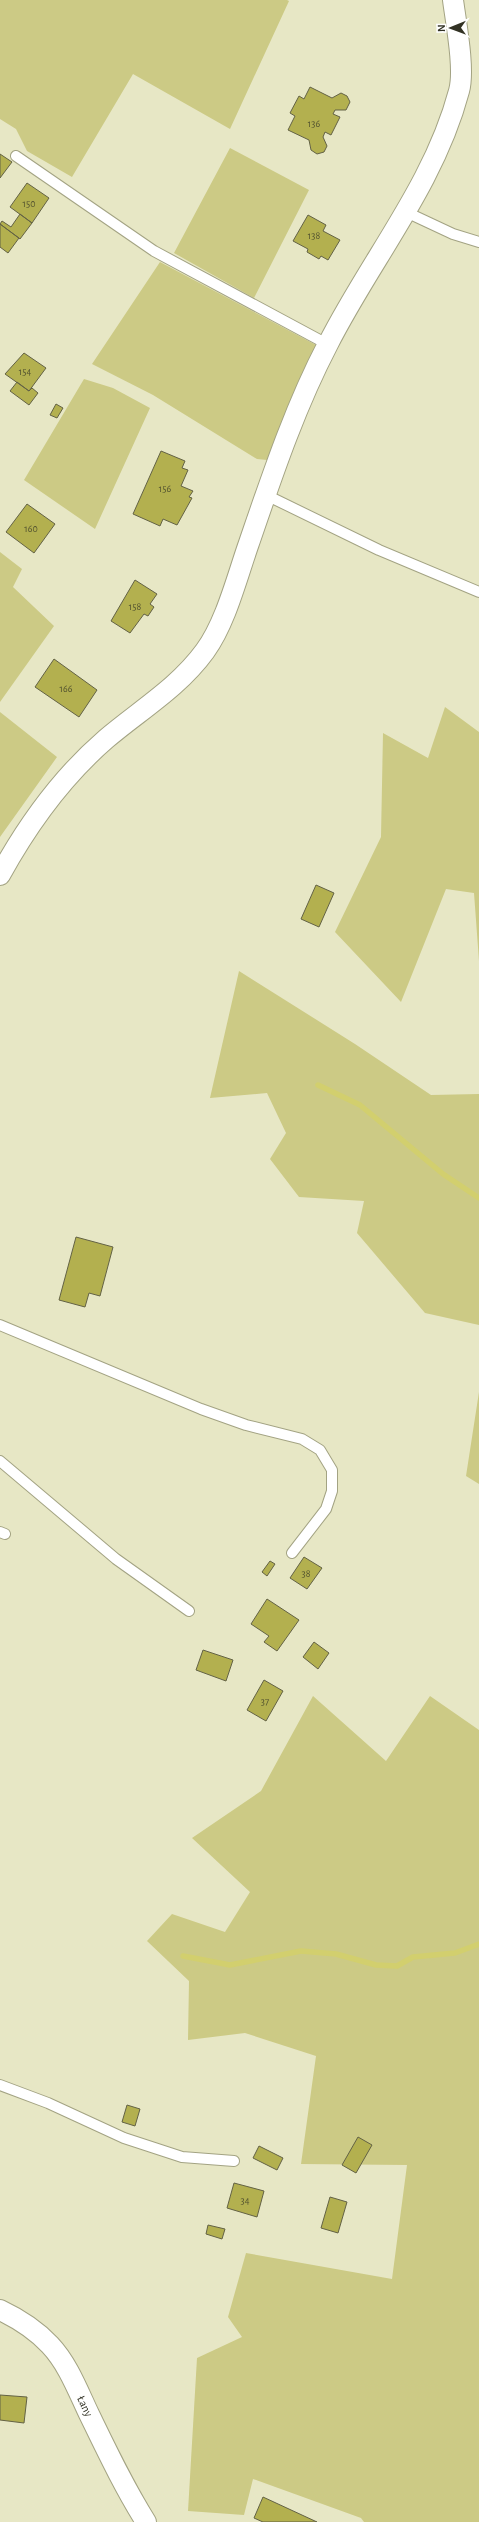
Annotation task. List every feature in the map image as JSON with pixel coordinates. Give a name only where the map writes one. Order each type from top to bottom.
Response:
[{"type":"street","points":[[0,875],[17,844],[53,794],[79,764],[180,681],[208,648],[227,607],[290,430],[327,344],[406,212],[425,177],[448,128],[460,87],[452,0]]},
{"type":"street","name":"Łany","points":[[0,2310],[17,2318],[36,2331],[51,2346],[66,2367],[128,2492],[146,2522]]},
{"type":"lane","points":[[16,156],[154,251],[327,344]]},
{"type":"lane","points":[[406,212],[453,234],[479,242]]},
{"type":"lane","points":[[266,495],[379,550],[479,592]]},
{"type":"lane","points":[[0,1325],[201,1409],[246,1425],[302,1439],[320,1450],[332,1470],[332,1491],[326,1509],[292,1553]]},
{"type":"lane","points":[[0,1461],[116,1560],[189,1611]]},
{"type":"lane","points":[[0,2084],[48,2103],[124,2138],[175,2155],[234,2161]]},
{"type":"shaded area","points":[[0,0],[289,1],[230,129],[133,74],[72,177],[27,151],[16,129],[0,119]]},
{"type":"shaded area","points":[[230,148],[309,190],[254,298],[174,253]]},
{"type":"shaded area","points":[[160,262],[316,345],[267,460],[257,459],[153,395],[92,364]]},
{"type":"shaded area","points":[[84,379],[113,388],[150,408],[95,529],[24,480]]},
{"type":"shaded area","points":[[0,552],[22,569],[13,587],[54,626],[0,702]]},
{"type":"shaded area","points":[[445,707],[479,732],[479,961],[474,893],[446,889],[401,1002],[335,932],[381,837],[383,733],[428,758]]},
{"type":"shaded area","points":[[0,712],[57,757],[0,837]]},
{"type":"shaded area","points":[[239,971],[355,1044],[431,1095],[479,1094],[479,1325],[425,1313],[357,1233],[364,1201],[299,1197],[270,1159],[286,1133],[267,1093],[210,1098]]},
{"type":"shaded area","points":[[479,1392],[479,1484],[466,1476]]},
{"type":"shaded area","points":[[313,1696],[386,1761],[430,1696],[479,1730],[479,2522],[364,2522],[361,2518],[253,2479],[244,2515],[188,2511],[197,2358],[242,2337],[228,2317],[246,2253],[392,2279],[407,2165],[301,2164],[316,2056],[245,2033],[188,2040],[189,1981],[147,1941],[172,1914],[225,1932],[250,1892],[192,1838],[261,1791]]},
{"type":"building","points":[[310,87],[332,98],[341,93],[347,96],[350,102],[346,110],[335,110],[333,114],[340,117],[331,135],[325,132],[323,137],[327,146],[324,152],[317,154],[311,150],[309,140],[288,130],[295,116],[290,113],[299,96],[304,99]]},
{"type":"building","points":[[0,154],[12,162],[0,178]]},
{"type":"building","points":[[27,183],[49,198],[32,223],[10,207]]},
{"type":"building","points":[[20,214],[32,223],[20,239],[0,224],[2,221],[11,227]]},
{"type":"building","points":[[308,215],[326,225],[323,231],[340,240],[328,260],[321,256],[319,259],[307,252],[308,249],[293,241]]},
{"type":"building","points":[[0,224],[19,238],[8,253],[0,247]]},
{"type":"building","points":[[24,353],[46,368],[29,391],[5,374]]},
{"type":"building","points":[[17,382],[29,391],[32,388],[38,393],[29,405],[10,391]]},
{"type":"building","points":[[56,404],[63,408],[57,418],[50,415]]},
{"type":"building","points":[[161,451],[185,461],[182,468],[188,470],[181,486],[193,491],[189,497],[192,498],[177,525],[163,519],[160,526],[133,514]]},
{"type":"building","points":[[27,504],[55,524],[34,553],[6,532]]},
{"type":"building","points":[[135,580],[157,594],[150,604],[154,607],[148,616],[144,614],[130,633],[111,621]]},
{"type":"building","points":[[54,659],[97,690],[79,717],[35,687]]},
{"type":"building","points":[[316,885],[334,893],[319,927],[301,919]]},
{"type":"building","points":[[76,1237],[113,1247],[100,1296],[89,1293],[85,1307],[59,1300]]},
{"type":"building","points":[[304,1557],[322,1568],[307,1589],[290,1578]]},
{"type":"building","points":[[270,1561],[275,1564],[267,1576],[262,1572]]},
{"type":"building","points":[[267,1599],[299,1620],[277,1651],[264,1642],[269,1636],[251,1624]]},
{"type":"building","points":[[314,1642],[329,1653],[318,1669],[303,1657]]},
{"type":"building","points":[[203,1650],[233,1660],[226,1681],[196,1670]]},
{"type":"building","points":[[264,1680],[283,1691],[266,1721],[247,1710]]},
{"type":"building","points":[[127,2105],[140,2109],[135,2126],[122,2122]]},
{"type":"building","points":[[358,2137],[372,2145],[356,2173],[342,2165]]},
{"type":"building","points":[[259,2146],[283,2158],[277,2170],[253,2158]]},
{"type":"building","points":[[234,2183],[264,2191],[257,2217],[227,2208]]},
{"type":"building","points":[[330,2197],[347,2202],[338,2233],[321,2228]]},
{"type":"building","points":[[208,2225],[225,2229],[222,2239],[206,2234]]},
{"type":"building","points":[[0,2395],[27,2397],[24,2423],[0,2420]]},
{"type":"building","points":[[263,2497],[317,2522],[263,2522],[254,2518]]},
{"type":"waterway","points":[[318,1085],[360,1105],[443,1174],[479,1198]]},
{"type":"waterway","points":[[183,1956],[230,1965],[301,1951],[336,1954],[376,1965],[397,1966],[413,1957],[455,1953],[479,1944]]}]
